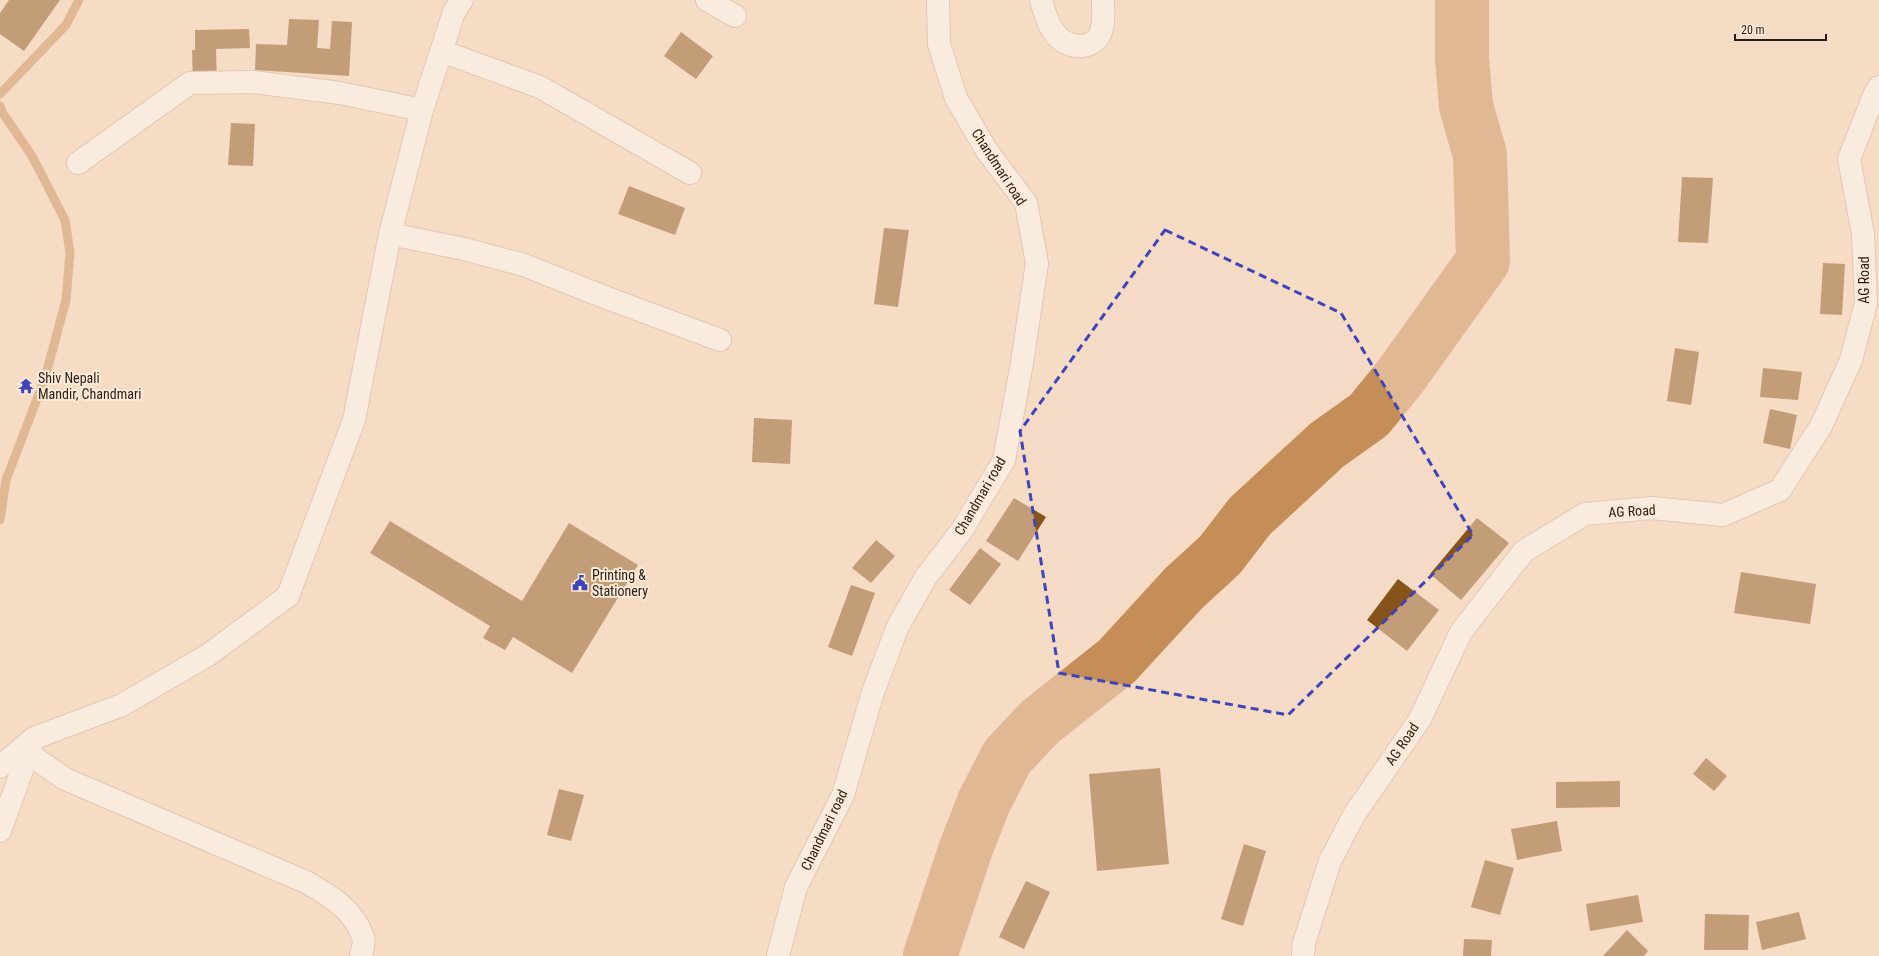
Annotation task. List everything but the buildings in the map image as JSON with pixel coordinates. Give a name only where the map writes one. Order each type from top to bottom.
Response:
[{"type":"street","points":[[0,767],[31,745],[122,705],[208,655],[288,596],[354,420],[390,234],[422,110],[454,12],[462,0]]},
{"type":"street","points":[[707,0],[735,16]]},
{"type":"street","name":"Chandmari road","points":[[778,956],[796,887],[843,795],[873,692],[898,626],[926,577],[962,530],[1004,460],[1022,363],[1037,263],[1026,203],[987,151],[956,98],[939,44],[938,0]]},
{"type":"street","points":[[1040,0],[1046,19],[1058,38],[1071,46],[1087,46],[1099,37],[1102,25],[1103,0]]},
{"type":"street","points":[[441,52],[540,87],[690,173]]},
{"type":"street","points":[[78,163],[190,83],[253,82],[340,93],[422,110]]},
{"type":"street","name":"AG Road","points":[[1303,956],[1304,943],[1330,861],[1354,815],[1420,719],[1460,632],[1524,551],[1585,514],[1652,508],[1722,515],[1780,490],[1822,426],[1851,360],[1866,303],[1863,234],[1849,158],[1875,93],[1879,87]]},
{"type":"street","points":[[390,234],[464,249],[524,265],[720,340]]},
{"type":"street","points":[[0,831],[31,745]]},
{"type":"street","points":[[31,745],[66,779],[306,882],[333,898],[352,918],[364,939],[361,956]]},
{"type":"highlighted area","points":[[1165,230],[1341,313],[1473,535],[1288,715],[1059,673],[1020,431]]},
{"type":"waterway","points":[[0,94],[66,25],[79,0]]},
{"type":"waterway","points":[[930,956],[966,848],[984,802],[1007,757],[1040,722],[1117,661],[1184,588],[1220,555],[1250,516],[1327,445],[1369,415],[1400,377],[1483,261],[1480,155],[1466,106],[1462,58],[1462,0]]},
{"type":"waterway","points":[[0,106],[2,112],[32,156],[65,220],[70,253],[66,300],[45,378],[6,480],[0,520]]},
{"type":"place","name":"Shiv Nepali Mandir, Chandmari","points":[[26,386]]},
{"type":"place","name":"Printing & Stationery","points":[[580,583]]}]
